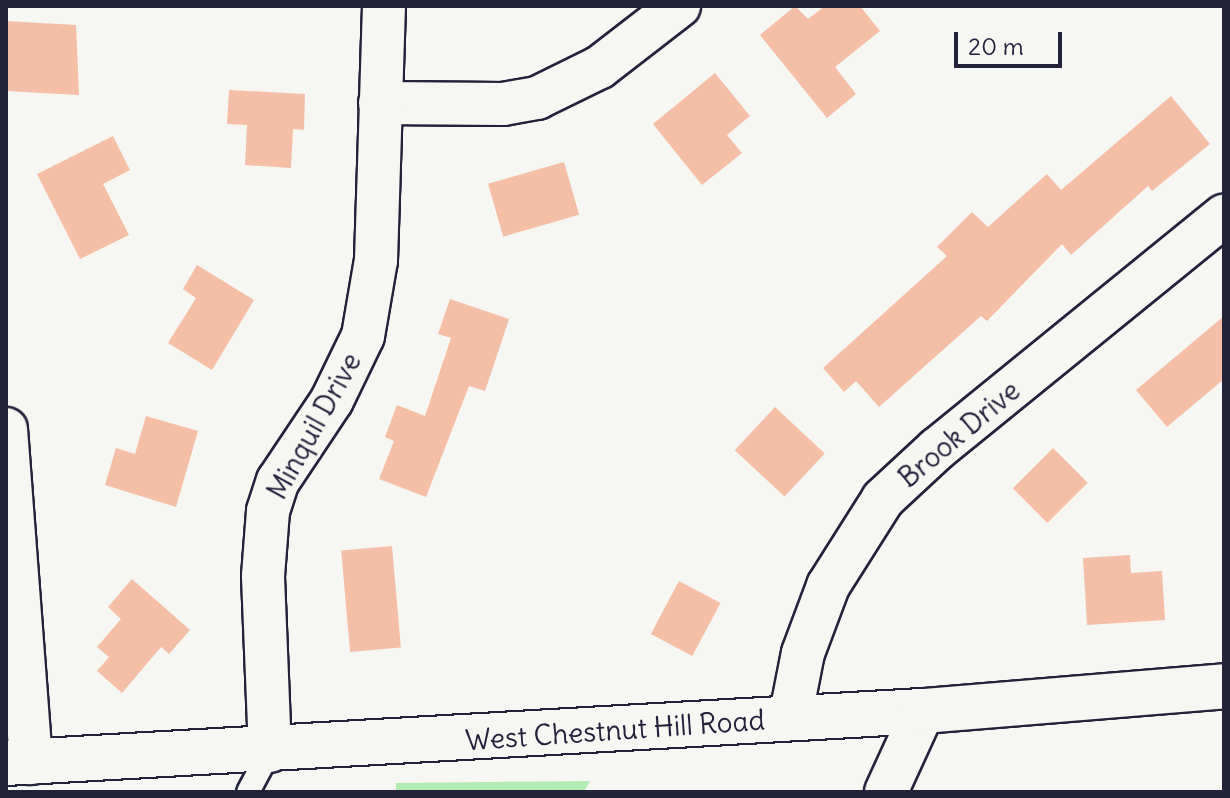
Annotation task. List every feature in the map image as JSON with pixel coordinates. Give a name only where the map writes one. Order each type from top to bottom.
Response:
[{"type":"street","name":"Minquil Drive","points":[[270,751],[263,576],[268,511],[278,481],[332,400],[363,336],[376,260],[384,6]]},
{"type":"street","points":[[380,103],[503,104],[537,98],[600,67],[679,6]]},
{"type":"street","name":"Brook Drive","points":[[790,719],[803,653],[828,586],[883,499],[937,449],[1224,216]]},
{"type":"street","points":[[6,429],[18,763]]},
{"type":"street","name":"West Chestnut Hill Road","points":[[18,763],[270,751],[923,711],[1224,686]]},
{"type":"street","points":[[886,792],[923,711]]},
{"type":"lane","points":[[248,792],[270,751]]},
{"type":"green space","points":[[590,781],[584,792],[396,792],[396,783]]},
{"type":"building","points":[[795,6],[808,19],[825,6],[860,6],[880,31],[835,67],[856,94],[827,118],[760,35]]},
{"type":"building","points":[[6,21],[76,25],[79,95],[6,91]]},
{"type":"building","points":[[715,73],[750,116],[727,135],[742,153],[702,185],[653,124]]},
{"type":"building","points":[[229,90],[305,94],[304,130],[293,129],[291,168],[245,165],[247,125],[227,124]]},
{"type":"building","points":[[1171,96],[1210,144],[1152,191],[1148,186],[1071,255],[1062,244],[987,321],[981,316],[879,407],[856,381],[844,392],[823,368],[947,256],[937,247],[972,212],[988,227],[1047,174],[1061,190]]},
{"type":"building","points":[[113,136],[130,170],[103,184],[129,235],[80,259],[37,174]]},
{"type":"building","points":[[564,162],[579,215],[503,237],[488,184]]},
{"type":"building","points":[[197,265],[254,300],[212,370],[168,343],[196,298],[183,289]]},
{"type":"building","points":[[450,299],[509,319],[485,391],[469,386],[426,497],[379,479],[394,441],[385,437],[397,405],[425,416],[451,338],[438,334]]},
{"type":"building","points":[[1224,316],[1224,379],[1167,427],[1136,390]]},
{"type":"building","points":[[775,407],[825,453],[784,497],[735,450]]},
{"type":"building","points":[[146,416],[198,431],[176,507],[105,485],[116,448],[135,454]]},
{"type":"building","points":[[1053,448],[1088,483],[1047,523],[1013,488]]},
{"type":"building","points":[[392,546],[401,648],[350,652],[341,550]]},
{"type":"building","points":[[1130,555],[1131,573],[1162,571],[1165,620],[1087,625],[1083,558]]},
{"type":"building","points":[[132,579],[190,630],[169,654],[161,647],[122,693],[97,671],[109,657],[97,647],[121,619],[108,607]]},
{"type":"building","points":[[679,581],[720,603],[692,656],[651,634]]}]
